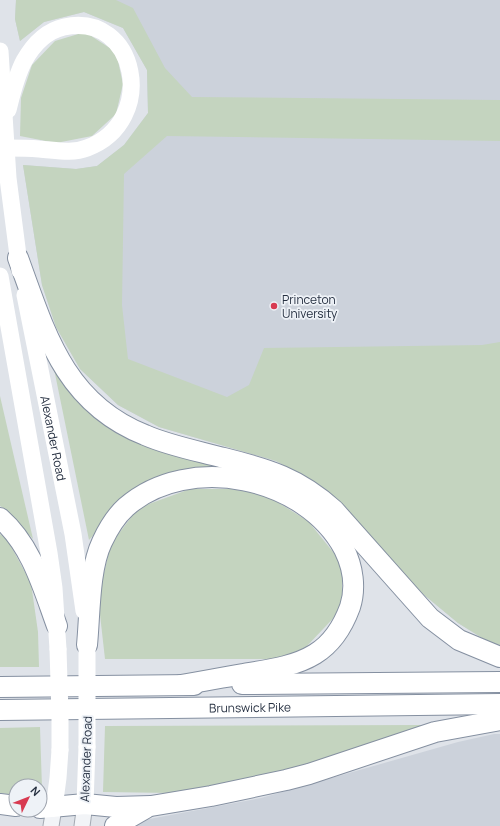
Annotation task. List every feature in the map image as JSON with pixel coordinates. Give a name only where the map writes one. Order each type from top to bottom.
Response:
[{"type":"highway","points":[[18,258],[43,327],[55,353],[78,387],[100,408],[122,424],[146,436],[263,468],[281,474],[304,486],[334,510],[430,618],[459,640],[470,646],[500,657]]},
{"type":"highway","points":[[87,645],[92,580],[97,553],[107,532],[119,514],[126,507],[146,494],[167,485],[192,479],[204,478],[248,480],[276,490],[315,512],[340,542],[351,567],[353,581],[351,604],[338,633],[330,642],[315,654],[295,663],[258,672],[181,685]]},
{"type":"highway","points":[[0,518],[19,539],[31,557],[42,582],[57,626]]},
{"type":"highway","points":[[0,680],[38,686]]},
{"type":"highway","name":"Brunswick Pike","points":[[0,687],[500,682]]},
{"type":"highway","name":"Brunswick Pike","points":[[0,710],[500,704]]},
{"type":"highway","points":[[49,814],[85,804],[116,807],[151,806],[211,796],[309,774],[435,732],[500,720]]},
{"type":"highway","points":[[115,826],[151,806]]},
{"type":"main road","points":[[3,148],[74,151],[94,145],[108,136],[120,123],[131,98],[132,79],[128,61],[124,53],[112,38],[95,28],[77,25],[53,30],[41,39],[25,60],[18,76],[4,124]]},
{"type":"main road","name":"Alexander Road","points":[[0,51],[4,124],[3,148],[18,258],[73,534],[82,598],[87,645],[87,747],[85,804]]},
{"type":"main road","name":"Alexander Road","points":[[0,276],[54,588],[58,649],[60,750],[58,778],[49,814]]},
{"type":"street","name":"Alexander Road","points":[[82,826],[85,804]]},
{"type":"shaded area","name":"Princeton University","points":[[16,0],[500,0],[500,645],[487,641],[458,623],[423,594],[320,485],[276,461],[159,427],[118,405],[80,369],[56,327],[42,285],[23,165],[76,169],[97,166],[124,145],[148,113],[147,70],[123,28],[84,12],[44,22],[20,41],[15,19]]},
{"type":"shaded area","points":[[500,734],[500,826],[132,826],[144,820],[261,798],[458,742]]},
{"type":"green space","points":[[16,0],[116,0],[133,8],[165,68],[192,97],[500,100],[500,141],[167,136],[124,174],[122,305],[128,359],[227,397],[249,385],[264,348],[482,345],[500,342],[500,645],[487,641],[458,623],[423,594],[320,485],[276,461],[159,427],[118,405],[80,369],[56,327],[42,285],[23,165],[76,169],[97,166],[124,145],[148,113],[147,70],[123,28],[84,12],[44,22],[20,41],[15,19]]},
{"type":"green space","points":[[85,32],[116,52],[123,84],[116,114],[92,136],[56,143],[20,136],[21,98],[32,65],[55,41]]},
{"type":"green space","points":[[53,364],[122,433],[222,466],[131,494],[89,540]]},
{"type":"green space","points":[[0,396],[33,539],[0,506]]},
{"type":"green space","points":[[190,489],[231,489],[266,495],[308,521],[342,563],[342,609],[307,646],[290,659],[105,659],[98,597],[111,544],[138,508]]},
{"type":"green space","points":[[0,534],[7,539],[31,583],[38,632],[39,667],[0,667]]},
{"type":"green space","points":[[425,725],[310,766],[173,793],[103,792],[105,726]]},
{"type":"green space","points":[[40,727],[42,778],[8,778],[8,794],[0,793],[0,728]]},
{"type":"place","name":"Princeton University","points":[[274,306]]}]
